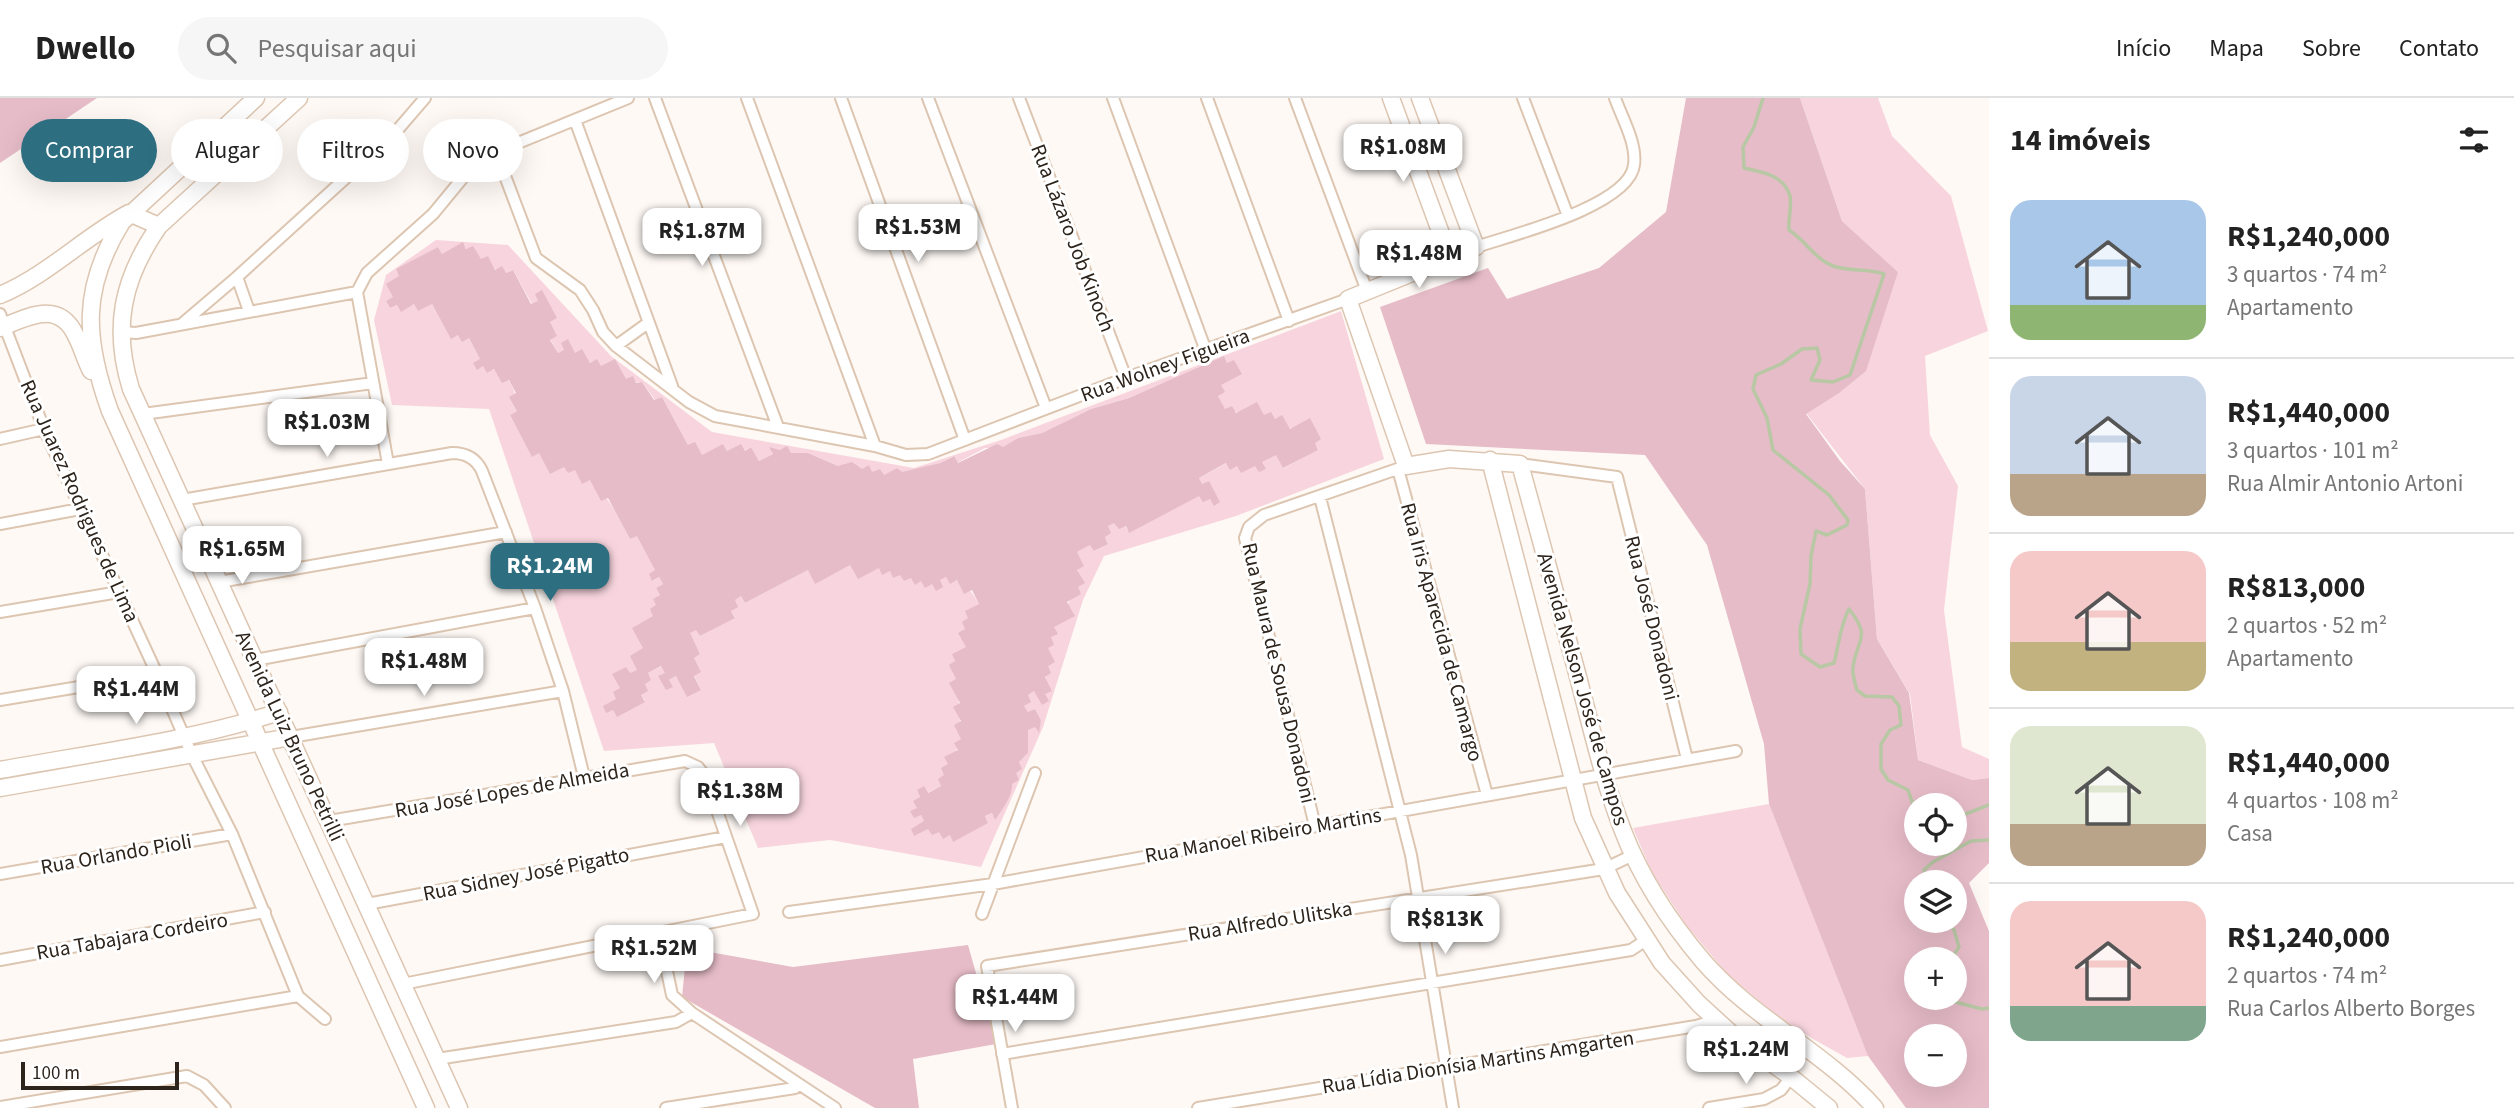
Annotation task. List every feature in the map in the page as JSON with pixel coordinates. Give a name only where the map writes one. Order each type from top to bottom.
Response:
[{"type":"street","name":"Avenida Luiz Bruno Petrilli","points":[[256,98],[130,213],[107,245],[97,271],[91,298],[90,325],[101,386],[110,411],[426,1108]]},
{"type":"street","name":"Avenida Luiz Bruno Petrilli","points":[[299,98],[159,226],[136,265],[122,313],[120,332],[123,363],[142,414],[459,1108]]},
{"type":"street","points":[[182,324],[345,181],[394,134],[425,98]]},
{"type":"street","points":[[523,140],[628,98]]},
{"type":"street","points":[[655,98],[778,427]]},
{"type":"street","points":[[747,98],[875,446]]},
{"type":"street","points":[[841,98],[965,440]]},
{"type":"street","points":[[928,98],[1046,408]]},
{"type":"street","name":"Rua Lázaro Job Kinoch","points":[[1019,98],[1126,378]]},
{"type":"street","points":[[1113,98],[1206,351]]},
{"type":"street","points":[[1207,98],[1289,321]]},
{"type":"street","points":[[1295,98],[1367,291]]},
{"type":"street","points":[[1391,98],[1450,258]]},
{"type":"street","points":[[1420,98],[1476,247]]},
{"type":"street","points":[[1523,98],[1568,216]]},
{"type":"street","name":"Rua Wolney Figueira","points":[[507,182],[536,258],[580,290],[603,332],[615,346],[705,412],[875,446],[906,455],[928,454],[1126,378],[1348,299],[1476,247],[1597,205],[1612,195],[1632,175],[1635,163],[1632,142],[1615,98]]},
{"type":"street","points":[[575,120],[673,389]]},
{"type":"street","points":[[388,464],[356,292],[367,273],[433,214],[459,182]]},
{"type":"street","points":[[0,295],[46,270],[107,225],[130,213],[159,226]]},
{"type":"street","points":[[237,277],[249,311]]},
{"type":"street","points":[[120,332],[135,333],[356,292]]},
{"type":"street","name":"Rua Iris Aparecida de Camargo","points":[[1348,299],[1402,468],[1487,795]]},
{"type":"street","points":[[2,322],[42,313],[50,313],[65,320],[75,333],[89,368],[101,386]]},
{"type":"street","name":"Rua Juarez Rodrigues de Lima","points":[[2,322],[44,429],[158,674],[192,755],[232,834],[298,996]]},
{"type":"street","points":[[615,346],[648,323]]},
{"type":"street","points":[[142,414],[373,383]]},
{"type":"street","points":[[0,439],[44,429]]},
{"type":"street","points":[[182,500],[452,453],[468,456],[480,467],[535,608],[563,691],[584,777]]},
{"type":"street","points":[[1453,1108],[1420,897],[1320,497],[1402,468],[1449,459],[1520,464]]},
{"type":"street","name":"Avenida Nelson José de Campos","points":[[1490,460],[1583,818],[1604,869],[1646,940],[1680,984],[1716,1020],[1752,1050],[1829,1108]]},
{"type":"street","name":"Rua José Donadoni","points":[[1520,464],[1617,477],[1687,759]]},
{"type":"street","name":"Avenida Nelson José de Campos","points":[[1520,464],[1605,774],[1633,855],[1672,922],[1722,981],[1772,1024],[1832,1067],[1875,1108]]},
{"type":"street","name":"Rua Maura de Sousa Donadoni","points":[[1315,826],[1244,542],[1253,522],[1264,515],[1320,497]]},
{"type":"street","points":[[0,524],[80,509]]},
{"type":"street","points":[[219,582],[506,532]]},
{"type":"street","points":[[170,544],[198,534]]},
{"type":"street","points":[[0,612],[119,592]]},
{"type":"street","points":[[255,660],[535,608]]},
{"type":"street","points":[[0,699],[158,674]]},
{"type":"street","points":[[0,788],[258,741],[563,691]]},
{"type":"street","points":[[0,770],[184,736],[250,722],[279,712]]},
{"type":"street","name":"Rua Manoel Ribeiro Martins","points":[[789,912],[993,884],[1736,751]]},
{"type":"street","name":"Rua José Lopes de Almeida","points":[[329,821],[685,761],[694,764],[705,776],[726,837]]},
{"type":"street","points":[[982,914],[1035,773]]},
{"type":"street","name":"Rua Orlando Pioli","points":[[0,874],[232,834]]},
{"type":"street","points":[[402,984],[753,914],[726,837]]},
{"type":"street","name":"Rua Sidney José Pigatto","points":[[367,904],[726,837]]},
{"type":"street","name":"Rua Alfredo Ulitska","points":[[1002,1054],[987,966],[1604,869],[1633,855]]},
{"type":"street","name":"Rua Tabajara Cordeiro","points":[[0,960],[265,912]]},
{"type":"street","points":[[659,933],[672,995],[692,1013],[835,1108]]},
{"type":"street","points":[[1012,1108],[1002,1054],[1631,950],[1646,940]]},
{"type":"street","points":[[0,1047],[298,996],[325,1019]]},
{"type":"street","points":[[437,1059],[676,1022],[692,1013]]},
{"type":"street","name":"Rua Lídia Dionísia Martins Amgarten","points":[[1198,1108],[1696,1026],[1716,1020]]},
{"type":"street","points":[[0,1107],[187,1076],[204,1085],[225,1108]]},
{"type":"street","points":[[1709,1108],[1764,1099],[1781,1090],[1791,1077]]},
{"type":"street","points":[[666,1108],[795,1088],[798,1084]]},
{"type":"shaded area","points":[[0,98],[97,98],[66,119],[21,119],[21,149],[0,163]]},
{"type":"shaded area","points":[[1686,98],[1800,98],[1842,221],[1898,272],[1866,371],[1839,393],[1806,414],[1840,461],[1865,489],[1877,639],[1909,693],[1918,760],[1972,780],[1989,778],[1989,863],[1969,883],[1989,931],[1989,1108],[1906,1108],[1868,1056],[1769,804],[1764,744],[1707,545],[1645,455],[1426,444],[1380,307],[1488,268],[1507,299],[1599,268],[1666,212]]},
{"type":"shaded area","points":[[1800,98],[1878,98],[1892,136],[1951,196],[1988,331],[1925,356],[1930,435],[1958,486],[1944,610],[1962,747],[1989,759],[1989,778],[1972,780],[1918,760],[1910,694],[1877,639],[1865,489],[1806,413],[1898,272],[1842,221]]},
{"type":"shaded area","points":[[436,240],[508,245],[611,356],[712,432],[914,468],[1001,440],[1341,311],[1384,459],[1236,516],[1104,556],[1083,600],[1043,727],[981,867],[830,840],[758,848],[714,743],[604,751],[489,409],[392,405],[374,320],[386,275]],"holes":[[[463,243],[494,269],[506,273],[513,270],[532,304],[539,301],[556,318],[550,322],[550,339],[558,353],[565,350],[614,375],[633,382],[642,382],[655,400],[662,397],[688,445],[702,456],[723,445],[727,451],[744,451],[751,447],[759,461],[773,454],[770,448],[791,453],[808,453],[838,466],[883,476],[897,468],[901,473],[940,463],[953,456],[957,463],[985,448],[1003,448],[1018,438],[1042,433],[1091,409],[1129,398],[1223,357],[1227,363],[1218,396],[1225,410],[1275,419],[1314,443],[1318,449],[1284,468],[1276,454],[1252,464],[1227,463],[1199,478],[1202,485],[1209,481],[1199,495],[1129,532],[1125,526],[1115,522],[1108,526],[1105,537],[1108,543],[1095,551],[1091,544],[1077,552],[1078,587],[1054,627],[1047,648],[1045,694],[1034,691],[1027,695],[1024,706],[1028,713],[1035,709],[1041,720],[1038,732],[1035,726],[1028,730],[1028,753],[1019,762],[1005,805],[995,819],[992,813],[985,816],[988,823],[950,835],[928,828],[921,815],[917,790],[927,793],[941,786],[961,739],[956,661],[966,647],[965,629],[979,604],[966,586],[952,579],[946,577],[922,581],[879,568],[850,565],[808,570],[745,603],[741,596],[734,600],[731,611],[735,617],[700,636],[696,629],[689,633],[700,654],[693,658],[700,672],[694,675],[701,690],[676,676],[669,680],[659,677],[666,673],[662,666],[648,673],[641,695],[645,701],[617,716],[613,709],[624,682],[637,670],[660,595],[656,588],[663,584],[659,577],[653,581],[656,570],[637,535],[630,539],[608,500],[585,476],[539,453],[532,456],[510,415],[517,411],[513,387],[500,373],[484,366],[469,338],[458,335],[451,338],[432,304],[397,305],[390,308],[386,301],[393,298],[400,276],[396,270],[438,247],[442,254]]]},
{"type":"shaded area","points":[[463,242],[466,249],[473,246],[481,259],[488,256],[495,270],[502,266],[506,273],[513,270],[531,304],[538,301],[535,294],[542,290],[557,318],[550,322],[557,336],[550,340],[558,353],[564,350],[561,343],[568,339],[575,353],[582,349],[590,363],[597,359],[601,366],[615,359],[626,379],[633,376],[636,383],[642,382],[654,400],[662,397],[688,445],[695,442],[702,455],[723,444],[727,451],[741,444],[745,451],[751,447],[759,461],[773,454],[769,447],[780,450],[787,446],[791,453],[808,453],[838,466],[852,462],[862,469],[869,465],[872,472],[880,469],[884,475],[897,468],[902,472],[940,463],[954,456],[958,463],[997,444],[1003,447],[1018,438],[1042,433],[1091,409],[1129,398],[1224,356],[1227,363],[1234,360],[1242,374],[1221,385],[1225,392],[1218,396],[1225,409],[1232,406],[1236,413],[1257,402],[1264,415],[1271,412],[1275,419],[1282,415],[1290,429],[1310,418],[1321,439],[1315,443],[1318,450],[1283,468],[1276,455],[1262,462],[1266,469],[1259,472],[1255,466],[1241,473],[1237,466],[1230,470],[1226,463],[1199,478],[1202,484],[1209,481],[1220,502],[1214,506],[1210,499],[1203,502],[1199,496],[1129,533],[1126,526],[1119,529],[1114,523],[1108,526],[1111,533],[1105,537],[1108,544],[1094,551],[1090,545],[1077,552],[1084,566],[1077,570],[1085,583],[1078,587],[1081,594],[1067,602],[1075,616],[1054,627],[1058,634],[1051,637],[1054,645],[1048,648],[1055,662],[1048,666],[1051,673],[1045,677],[1052,691],[1045,694],[1049,701],[1042,705],[1034,691],[1028,695],[1031,702],[1024,706],[1028,712],[1035,709],[1041,720],[1039,733],[1035,727],[1028,730],[1028,753],[1019,762],[1022,769],[1016,773],[1019,780],[1012,784],[1007,803],[995,820],[992,813],[985,816],[988,823],[953,842],[950,835],[943,839],[939,832],[932,835],[928,829],[914,836],[911,829],[924,821],[921,815],[914,818],[910,811],[917,808],[913,801],[920,797],[917,790],[924,786],[928,793],[941,786],[938,779],[944,775],[941,768],[948,764],[944,757],[958,750],[954,743],[961,739],[954,725],[961,721],[953,707],[960,703],[949,683],[956,679],[949,665],[955,661],[952,654],[966,647],[958,633],[965,629],[962,622],[968,618],[965,611],[979,604],[972,590],[964,594],[957,580],[950,584],[946,577],[940,580],[943,587],[936,591],[932,584],[925,588],[921,581],[915,585],[911,578],[904,581],[900,575],[893,578],[890,571],[882,575],[879,568],[858,579],[850,565],[815,584],[808,570],[745,603],[741,596],[735,600],[738,607],[731,611],[735,618],[700,636],[696,630],[690,633],[700,654],[694,658],[701,672],[694,676],[701,690],[687,697],[676,676],[669,680],[673,687],[666,690],[658,676],[665,673],[661,666],[648,673],[651,680],[645,684],[648,691],[641,695],[645,702],[617,717],[613,710],[606,713],[603,706],[616,699],[613,692],[620,688],[612,674],[626,667],[630,673],[637,670],[630,656],[643,648],[632,628],[653,616],[650,609],[656,605],[653,599],[660,595],[656,588],[663,584],[659,577],[652,581],[649,574],[655,570],[637,536],[630,539],[608,498],[601,501],[590,480],[582,484],[575,470],[568,473],[564,467],[550,474],[539,453],[532,457],[510,415],[517,411],[509,397],[516,393],[509,380],[502,383],[494,369],[487,373],[483,366],[477,370],[473,363],[480,359],[469,338],[462,342],[458,335],[451,339],[432,304],[418,311],[414,304],[401,312],[397,305],[390,308],[386,301],[393,297],[386,284],[399,276],[396,269],[438,247],[442,254]]},
{"type":"shaded area","points":[[1769,804],[1868,1056],[1847,1058],[1813,1039],[1775,1014],[1728,975],[1687,926],[1652,873],[1633,828]]},
{"type":"shaded area","points":[[968,945],[996,1044],[913,1059],[919,1108],[875,1108],[682,997],[687,948],[793,967]]},
{"type":"waterway","points":[[1763,98],[1754,127],[1743,147],[1744,168],[1772,176],[1783,183],[1790,196],[1789,230],[1821,259],[1840,268],[1884,274],[1850,375],[1833,382],[1811,380],[1820,360],[1817,348],[1802,349],[1781,364],[1756,375],[1753,389],[1767,418],[1773,450],[1829,495],[1848,520],[1847,525],[1827,535],[1816,531],[1811,556],[1810,584],[1800,629],[1801,654],[1820,667],[1834,663],[1849,609],[1861,632],[1853,667],[1857,690],[1865,696],[1892,697],[1899,706],[1901,725],[1890,730],[1881,744],[1881,769],[1888,780],[1909,793]]},
{"type":"waterway","points":[[1967,813],[1989,805]]},
{"type":"waterway","points":[[1924,870],[1971,841],[1989,840]]},
{"type":"waterway","points":[[1955,933],[1959,947]]},
{"type":"waterway","points":[[1967,1005],[1989,1008]]}]
